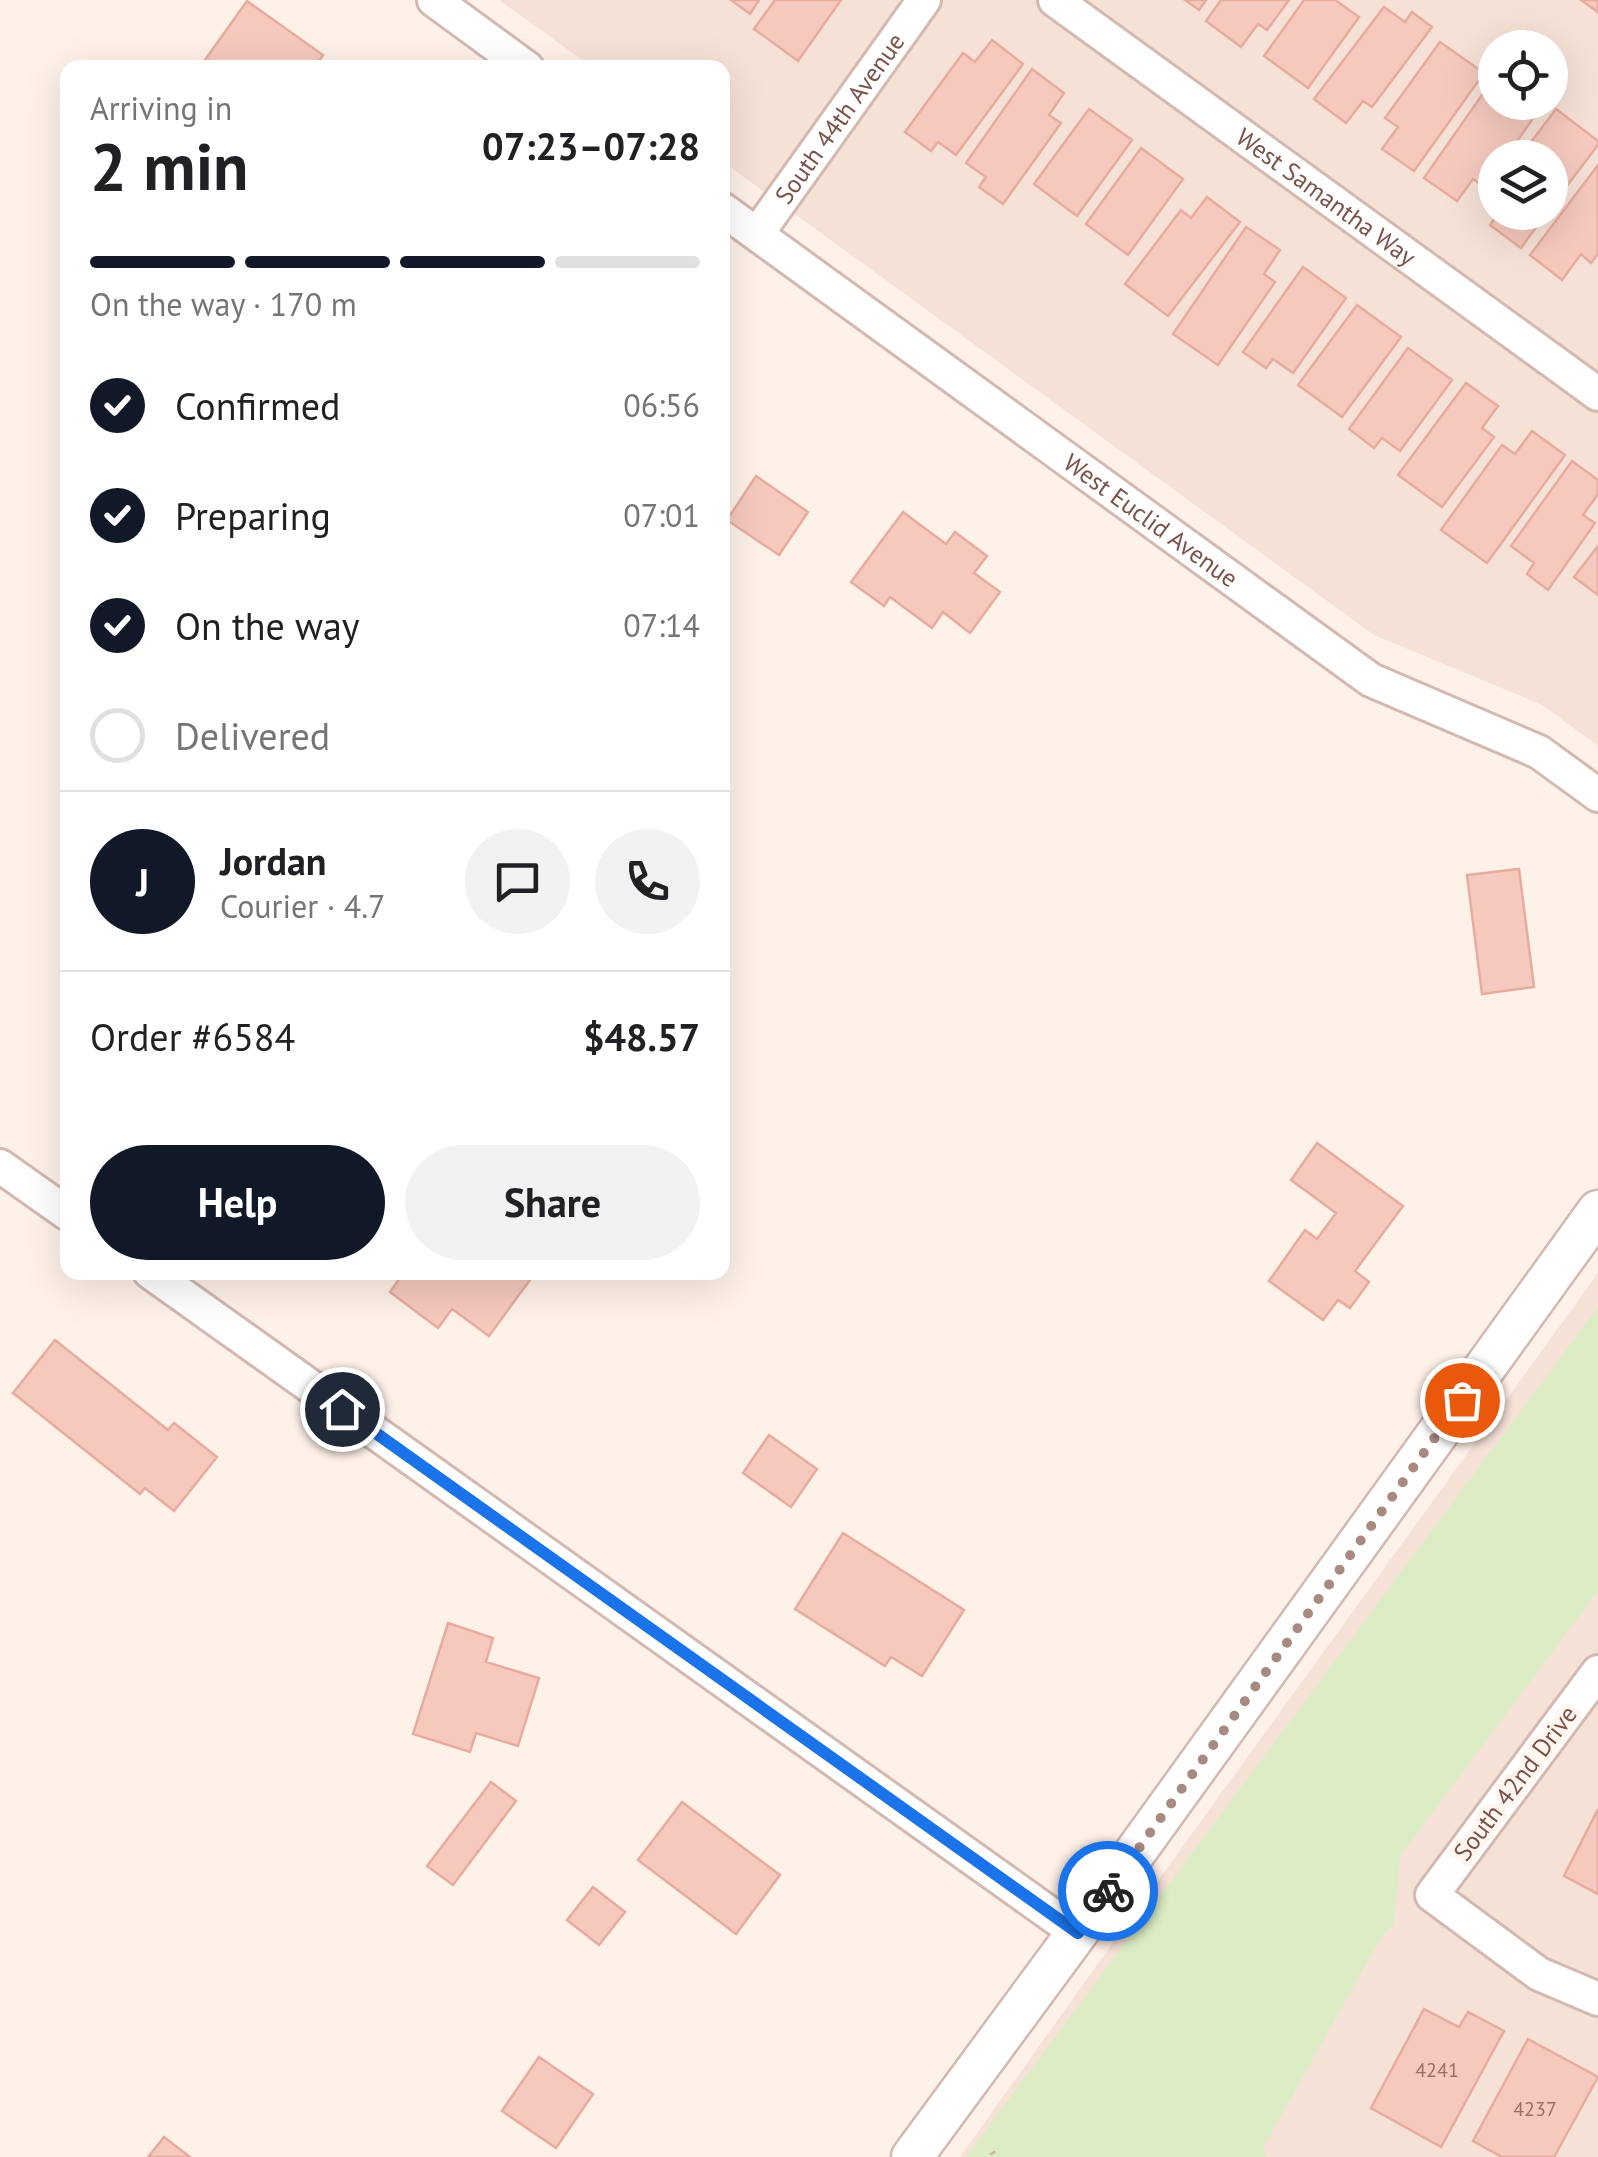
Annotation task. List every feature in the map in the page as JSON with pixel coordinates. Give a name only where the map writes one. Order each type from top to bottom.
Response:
[{"type":"street","points":[[434,0],[516,60]]},
{"type":"street","name":"South 44th Avenue","points":[[757,234],[924,0]]},
{"type":"street","name":"West Samantha Way","points":[[1055,0],[1598,394]]},
{"type":"street","name":"West Euclid Avenue","points":[[730,215],[1371,680],[1540,752],[1598,795]]},
{"type":"street","points":[[0,1166],[60,1208]]},
{"type":"street","points":[[912,2157],[1598,1211]]},
{"type":"street","points":[[161,1280],[1078,1933]]},
{"type":"street","name":"South 42nd Drive","points":[[1598,1672],[1432,1895],[1539,1974],[1598,1999]]},
{"type":"shaded area","points":[[499,0],[1598,0],[1598,746],[1542,705],[1374,635],[730,167],[730,60],[582,60]]},
{"type":"shaded area","points":[[1598,1273],[1598,2157],[960,2157],[1104,1955]]},
{"type":"green space","points":[[1598,1307],[1598,1591],[1400,1856],[1394,1923],[1379,1941],[1263,2148],[1266,2157],[966,2157]]},
{"type":"building","points":[[731,0],[759,0],[750,14]]},
{"type":"building","points":[[775,0],[841,0],[798,61],[754,29]]},
{"type":"building","points":[[1185,0],[1206,0],[1199,10]]},
{"type":"building","points":[[1221,0],[1289,0],[1267,30],[1258,24],[1241,47],[1206,21]]},
{"type":"building","points":[[1304,0],[1335,0],[1359,17],[1308,88],[1264,56]]},
{"type":"building","points":[[1581,0],[1598,0],[1598,12]]},
{"type":"building","points":[[247,1],[323,55],[320,60],[205,60]]},
{"type":"building","points":[[1384,7],[1405,22],[1412,12],[1432,27],[1372,107],[1363,101],[1346,123],[1314,99]]},
{"type":"building","points":[[992,40],[1023,64],[956,155],[938,142],[931,151],[905,132],[963,53],[975,62]]},
{"type":"building","points":[[1440,42],[1478,69],[1478,81],[1414,171],[1382,149],[1398,127],[1385,118]]},
{"type":"building","points":[[1032,69],[1064,93],[1049,115],[1061,123],[1003,204],[979,187],[986,177],[966,163]]},
{"type":"building","points":[[1478,101],[1478,120],[1532,120],[1518,140],[1478,140],[1478,182],[1473,179],[1457,201],[1424,178]]},
{"type":"building","points":[[1089,109],[1132,140],[1077,216],[1034,184]]},
{"type":"building","points":[[1568,118],[1598,145],[1568,184],[1568,140],[1533,140],[1548,120]]},
{"type":"building","points":[[1141,148],[1183,179],[1128,255],[1086,224]]},
{"type":"building","points":[[1598,165],[1598,254],[1591,263],[1581,254],[1562,280],[1530,255],[1549,230],[1568,230],[1568,205]]},
{"type":"building","points":[[1207,197],[1240,222],[1168,316],[1125,284],[1181,210],[1191,218]]},
{"type":"building","points":[[1246,227],[1280,250],[1264,274],[1275,282],[1218,365],[1173,334]]},
{"type":"building","points":[[1497,230],[1534,230],[1521,248]]},
{"type":"building","points":[[1303,267],[1346,298],[1293,373],[1273,359],[1266,368],[1243,352]]},
{"type":"building","points":[[1357,305],[1401,337],[1342,417],[1298,385]]},
{"type":"building","points":[[1408,348],[1452,380],[1400,451],[1382,438],[1374,448],[1349,429]]},
{"type":"building","points":[[1466,383],[1498,406],[1482,428],[1494,437],[1442,507],[1398,475]]},
{"type":"building","points":[[1532,431],[1565,455],[1487,563],[1441,530],[1502,445],[1515,454]]},
{"type":"building","points":[[1572,461],[1598,480],[1598,494],[1583,515],[1595,523],[1548,590],[1527,574],[1534,563],[1511,546]]},
{"type":"building","points":[[756,476],[808,512],[779,555],[730,522],[730,515]]},
{"type":"building","points":[[903,512],[946,544],[955,532],[987,556],[974,573],[1000,592],[970,633],[943,612],[932,628],[890,597],[884,606],[851,582]]},
{"type":"building","points":[[1598,546],[1598,595],[1574,577]]},
{"type":"building","points":[[1519,869],[1534,987],[1482,994],[1467,875]]},
{"type":"building","points":[[1317,1143],[1403,1206],[1355,1271],[1369,1282],[1350,1308],[1338,1300],[1323,1320],[1269,1281],[1305,1230],[1317,1239],[1336,1213],[1291,1180]]},
{"type":"building","points":[[398,1280],[530,1280],[489,1336],[452,1309],[438,1328],[390,1292]]},
{"type":"building","points":[[55,1340],[168,1430],[174,1423],[217,1457],[174,1511],[145,1488],[140,1494],[13,1393]]},
{"type":"building","points":[[769,1435],[817,1469],[791,1507],[743,1473]]},
{"type":"building","points":[[843,1533],[964,1610],[922,1676],[891,1657],[885,1666],[795,1609]]},
{"type":"building","points":[[448,1623],[493,1638],[486,1662],[539,1678],[518,1746],[476,1733],[470,1752],[413,1734]]},
{"type":"building","points":[[491,1782],[516,1801],[453,1885],[427,1866]]},
{"type":"building","points":[[682,1802],[780,1875],[736,1934],[638,1860]]},
{"type":"building","points":[[1598,1809],[1598,1894],[1564,1876]]},
{"type":"building","points":[[593,1887],[625,1912],[599,1945],[567,1920]]},
{"type":"building","points":[[1424,2009],[1459,2027],[1468,2012],[1504,2031],[1441,2147],[1371,2108]]},
{"type":"building","points":[[1528,2039],[1598,2077],[1554,2157],[1502,2157],[1473,2141]]},
{"type":"building","points":[[539,2057],[593,2094],[556,2148],[502,2111]]},
{"type":"building","points":[[164,2137],[190,2157],[148,2157]]},
{"type":"way so far","points":[[1108,1891],[1462,1400]]},
{"type":"route","points":[[342,1409],[1078,1933],[1108,1891]]}]
